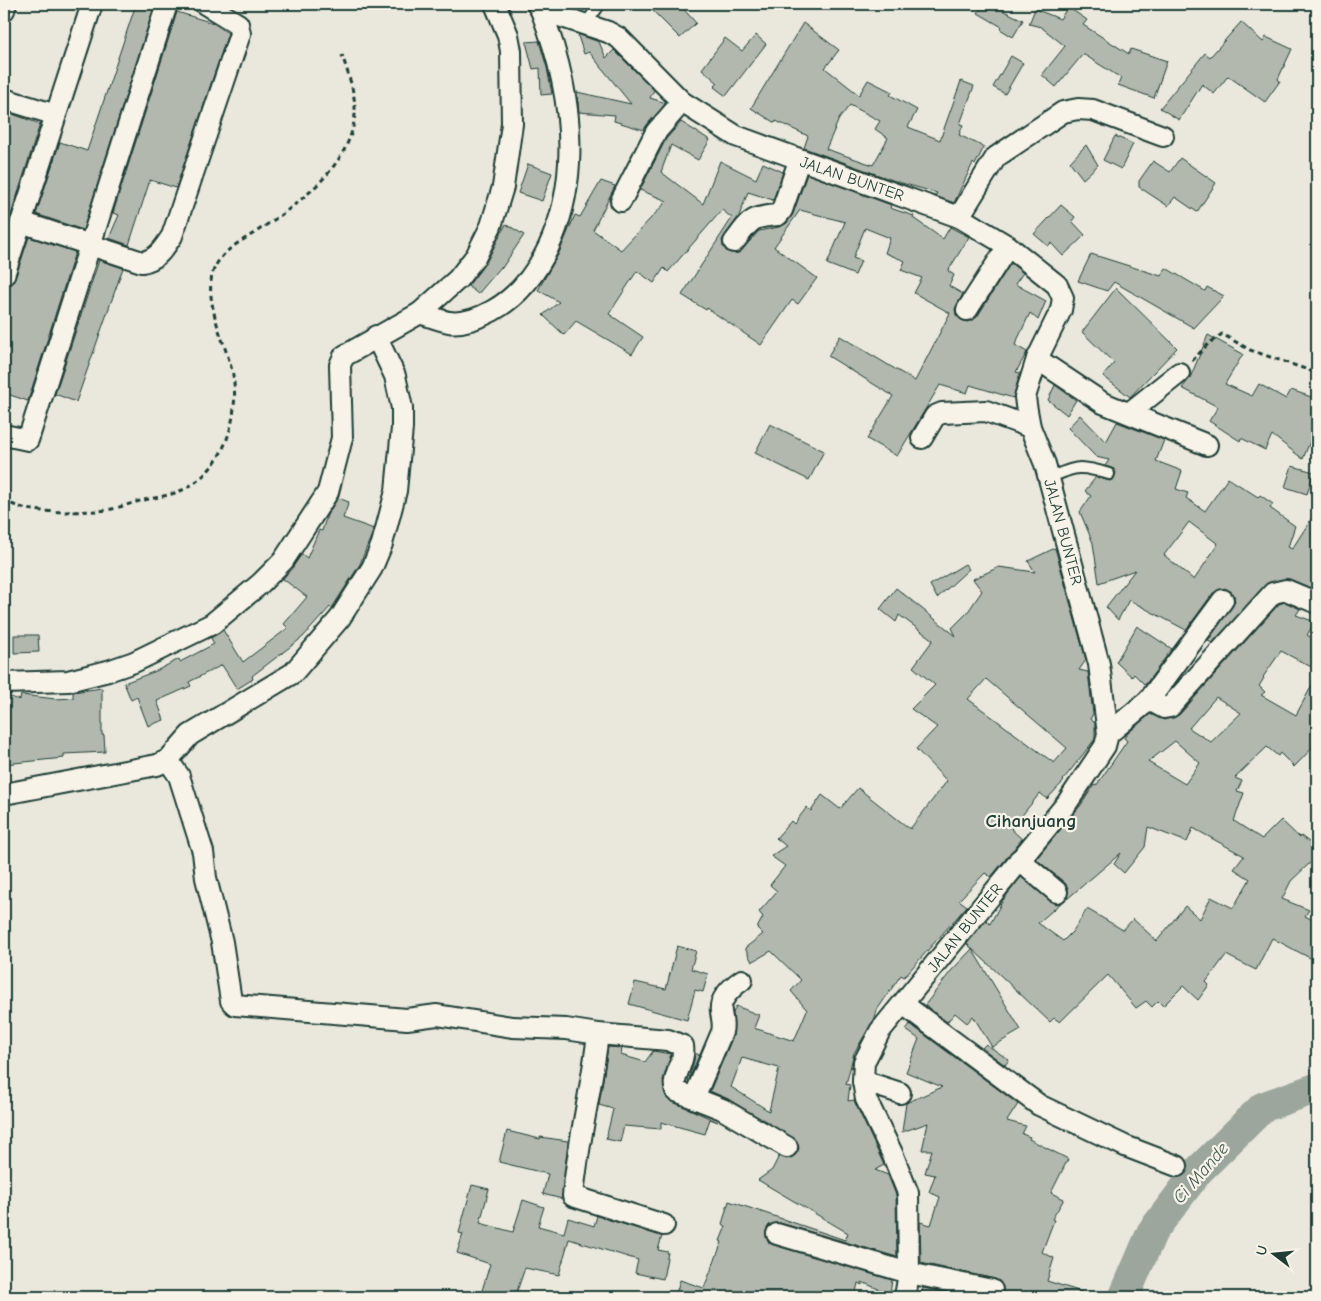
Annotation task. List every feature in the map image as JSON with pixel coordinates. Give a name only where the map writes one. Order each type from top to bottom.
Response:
[{"type":"street","points":[[4,10],[6,4]]},
{"type":"street","points":[[4,275],[92,4]]},
{"type":"street","points":[[4,435],[28,440],[167,4]]},
{"type":"street","points":[[21,222],[90,247],[142,262],[152,261],[172,236],[240,34],[238,24],[204,4]]},
{"type":"street","points":[[4,683],[68,681],[108,672],[134,662],[212,624],[260,584],[283,561],[328,492],[342,438],[342,361],[344,356],[354,348],[420,313],[458,279],[476,256],[491,226],[503,187],[512,124],[511,51],[508,35],[495,4]]},
{"type":"street","points":[[420,313],[449,322],[467,321],[483,316],[513,298],[525,285],[546,254],[565,198],[569,162],[561,78],[549,32],[539,7]]},
{"type":"street","name":"JALAN BUNTER","points":[[539,7],[619,38],[682,102],[736,136],[799,161],[960,217],[1008,246],[1049,276],[1061,292],[1061,310],[1037,359],[1025,397],[1030,427],[1048,478],[1099,664],[1108,734],[1105,746],[1067,803],[880,1031],[864,1062],[863,1081],[866,1099],[892,1153],[908,1193],[909,1273],[905,1297]]},
{"type":"street","points":[[4,99],[56,115]]},
{"type":"street","points":[[621,201],[656,132],[682,102]]},
{"type":"street","points":[[960,217],[996,157],[1063,112],[1078,109],[1093,110],[1162,136]]},
{"type":"street","points":[[734,242],[750,221],[757,217],[778,214],[782,210],[799,161]]},
{"type":"street","points":[[967,310],[1008,246]]},
{"type":"street","points":[[4,794],[157,765],[168,760],[190,736],[293,673],[340,618],[372,568],[382,544],[396,491],[402,408],[395,376],[376,336]]},
{"type":"street","points":[[1037,359],[1103,403],[1207,445]]},
{"type":"street","points":[[1129,413],[1179,374]]},
{"type":"street","points":[[922,438],[935,416],[942,413],[963,414],[977,410],[986,411],[1030,427]]},
{"type":"street","points":[[1149,700],[1164,708],[1170,707],[1274,593],[1286,590],[1317,603]]},
{"type":"street","points":[[1108,734],[1149,700],[1223,600]]},
{"type":"street","points":[[168,760],[179,776],[203,852],[206,878],[222,942],[231,1001],[235,1004],[400,1018],[437,1015],[512,1028],[566,1029],[598,1034],[668,1040],[683,1046],[685,1055],[674,1087],[676,1091],[722,1109],[787,1147]]},
{"type":"street","points":[[1019,860],[1057,892]]},
{"type":"street","points":[[694,1098],[722,1032],[721,1004],[728,992],[742,980]]},
{"type":"street","points":[[903,1004],[1039,1105],[1125,1146],[1177,1166]]},
{"type":"street","points":[[598,1034],[595,1064],[581,1133],[573,1196],[664,1225]]},
{"type":"street","points":[[863,1081],[900,1093]]},
{"type":"street","points":[[777,1234],[909,1273],[992,1290]]},
{"type":"lane","points":[[597,29],[587,22],[600,4]]},
{"type":"lane","points":[[1048,478],[1073,467],[1087,468],[1109,474]]},
{"type":"path","points":[[4,500],[10,505],[35,509],[105,511],[181,491],[199,480],[217,458],[229,437],[234,415],[233,376],[214,315],[211,288],[215,267],[227,250],[296,205],[333,165],[349,141],[355,114],[353,91],[342,55]]},
{"type":"path","points":[[1179,374],[1207,345],[1222,334],[1250,350],[1317,373]]},
{"type":"building","points":[[136,4],[155,4],[83,230],[36,214],[60,142],[87,151]]},
{"type":"building","points":[[646,4],[679,4],[696,23],[680,38]]},
{"type":"building","points":[[984,4],[989,4],[1023,20],[1013,37],[1000,29],[1002,27],[978,13]]},
{"type":"building","points":[[1068,7],[1087,20],[1083,25],[1129,54],[1131,49],[1167,61],[1154,98],[1118,85],[1121,78],[1083,54],[1056,87],[1042,75],[1065,46],[1041,27],[1029,24],[1035,9],[1060,19]]},
{"type":"building","points":[[177,12],[213,23],[228,33],[176,188],[150,180],[129,245],[109,238],[119,215],[113,213]]},
{"type":"building","points":[[1241,22],[1263,42],[1266,37],[1292,49],[1278,79],[1280,81],[1265,102],[1228,76],[1214,94],[1202,84],[1179,120],[1160,108],[1205,53],[1210,57]]},
{"type":"building","points":[[803,23],[839,50],[825,68],[859,95],[868,80],[892,92],[890,95],[917,110],[908,127],[940,140],[961,81],[974,86],[960,124],[963,125],[959,135],[984,147],[975,165],[973,163],[954,203],[935,196],[937,193],[898,182],[804,148],[808,136],[776,121],[775,123],[751,108]],"holes":[[[850,105],[880,121],[875,129],[888,138],[873,165],[826,149],[839,119]]]},
{"type":"building","points":[[580,35],[599,42],[606,58],[614,50],[654,90],[650,98],[666,103],[644,130],[614,121],[615,115],[579,112],[577,92],[631,104],[589,52],[584,54],[578,36]]},
{"type":"building","points":[[756,35],[766,44],[726,96],[714,87],[718,83],[702,69],[725,38],[742,51]]},
{"type":"building","points":[[539,41],[552,94],[541,95],[540,68],[533,69],[526,42]]},
{"type":"building","points":[[1011,56],[1023,63],[1005,94],[993,87]]},
{"type":"building","points":[[4,111],[40,124],[4,237]]},
{"type":"building","points":[[681,122],[710,140],[698,160],[671,145],[661,172],[703,204],[720,161],[756,179],[763,163],[783,172],[773,200],[748,192],[739,216],[722,240],[727,252],[739,253],[759,231],[779,227],[787,223],[793,214],[807,174],[891,205],[890,208],[914,216],[913,218],[943,239],[950,227],[969,237],[948,271],[954,275],[949,286],[963,294],[955,309],[956,315],[961,320],[967,322],[977,317],[1011,263],[1023,273],[1015,284],[1046,301],[1038,320],[1030,313],[1015,345],[1027,352],[1016,372],[1020,373],[1013,398],[970,385],[967,393],[940,385],[897,456],[867,439],[893,396],[828,356],[840,336],[915,381],[950,313],[914,293],[922,278],[901,270],[905,261],[885,253],[890,238],[865,228],[853,258],[861,261],[855,275],[827,264],[845,222],[800,210],[774,247],[817,278],[798,304],[792,300],[761,345],[707,308],[706,310],[682,295],[732,218],[722,210],[668,272],[664,268],[654,283],[637,271],[609,314],[643,337],[632,354],[576,321],[564,335],[543,315],[559,302],[538,290],[559,253],[575,215],[580,217],[601,181],[615,186],[593,230],[621,250],[667,201],[640,190],[666,139]]},
{"type":"building","points":[[1115,136],[1133,144],[1121,169],[1103,160]]},
{"type":"building","points":[[1086,145],[1098,165],[1083,179],[1070,162]]},
{"type":"building","points":[[1180,158],[1216,183],[1197,212],[1175,197],[1168,206],[1139,187],[1139,181],[1153,161],[1170,172]]},
{"type":"building","points":[[528,164],[552,173],[542,201],[518,193]]},
{"type":"building","points":[[1061,205],[1075,217],[1072,221],[1085,235],[1063,256],[1051,243],[1048,246],[1034,234]]},
{"type":"building","points":[[506,224],[524,235],[502,268],[478,294],[468,286],[487,261]]},
{"type":"building","points":[[29,237],[75,252],[28,401],[4,393],[4,287],[12,284],[15,279]]},
{"type":"building","points":[[1091,254],[1161,276],[1166,268],[1205,291],[1207,287],[1224,296],[1194,328],[1114,282],[1107,291],[1078,281]]},
{"type":"building","points":[[99,260],[123,268],[76,402],[55,394]]},
{"type":"building","points":[[1116,288],[1177,348],[1130,397],[1103,376],[1114,363],[1082,332]]},
{"type":"building","points":[[1208,335],[1243,354],[1225,384],[1252,396],[1259,384],[1286,399],[1291,390],[1317,399],[1317,424],[1303,459],[1272,435],[1265,450],[1241,438],[1240,441],[1209,421],[1218,407],[1182,388],[1190,378]]},
{"type":"building","points":[[1055,385],[1076,400],[1067,415],[1048,400]]},
{"type":"building","points":[[1080,415],[1106,442],[1117,422],[1164,440],[1156,461],[1182,471],[1176,489],[1188,493],[1186,498],[1205,511],[1228,478],[1273,504],[1270,508],[1295,526],[1288,547],[1292,549],[1317,510],[1317,587],[1313,585],[1311,588],[1290,579],[1270,582],[1212,643],[1208,641],[1235,602],[1234,595],[1225,588],[1213,593],[1186,630],[1129,600],[1118,620],[1106,607],[1135,570],[1099,583],[1093,543],[1080,512],[1091,496],[1085,491],[1096,477],[1110,481],[1114,479],[1116,473],[1114,469],[1105,466],[1109,460],[1096,457],[1068,428]],"holes":[[[1189,522],[1218,544],[1194,580],[1164,555]]]},
{"type":"building","points":[[770,424],[824,451],[809,480],[755,453]]},
{"type":"building","points":[[1292,466],[1314,472],[1307,494],[1285,487]]},
{"type":"building","points":[[338,498],[349,502],[343,518],[374,529],[360,564],[332,608],[330,607],[303,637],[252,676],[253,679],[237,689],[222,665],[189,682],[191,686],[157,701],[164,720],[148,726],[137,697],[131,700],[124,683],[156,671],[179,659],[180,662],[214,644],[211,638],[223,630],[243,662],[288,628],[284,624],[307,597],[283,579],[302,554],[307,558],[319,530],[322,531],[327,515]]},
{"type":"building","points":[[1055,548],[1086,660],[1079,670],[1088,672],[1093,714],[1090,719],[1095,723],[1095,739],[1064,781],[1047,799],[1040,793],[1011,829],[1022,839],[991,877],[985,873],[959,900],[967,906],[904,977],[901,975],[877,1010],[875,1018],[854,1053],[846,1084],[850,1085],[848,1101],[854,1100],[884,1165],[875,1170],[888,1175],[896,1195],[897,1257],[780,1223],[769,1225],[766,1231],[768,1242],[774,1245],[892,1280],[890,1294],[862,1282],[862,1285],[858,1283],[855,1297],[822,1297],[806,1292],[805,1297],[675,1297],[680,1280],[704,1288],[722,1242],[720,1241],[726,1226],[722,1224],[729,1201],[845,1240],[848,1233],[758,1180],[772,1170],[779,1156],[787,1159],[797,1153],[799,1148],[797,1141],[728,1099],[710,1091],[733,1036],[733,1013],[736,1006],[759,1015],[754,1028],[794,1041],[807,1010],[791,991],[801,980],[771,951],[752,962],[745,948],[763,934],[757,928],[763,917],[759,912],[777,891],[770,885],[785,866],[771,856],[786,846],[776,838],[791,821],[794,824],[807,807],[811,811],[822,795],[840,809],[858,788],[910,829],[947,781],[916,749],[937,727],[911,709],[935,685],[913,667],[933,640],[899,615],[896,622],[880,609],[896,588],[956,636],[952,628],[967,613],[982,591],[973,579],[999,567],[1035,572],[1028,561]],"holes":[[[986,679],[1067,748],[1054,763],[968,699]],[[742,1058],[779,1068],[769,1111],[731,1087]]]},
{"type":"building","points":[[965,564],[969,569],[937,598],[930,585]]},
{"type":"building","points":[[1285,602],[1300,609],[1296,615],[1315,622],[1307,635],[1317,641],[1317,670],[1281,651],[1263,677],[1259,686],[1265,692],[1261,695],[1296,715],[1317,676],[1317,743],[1294,767],[1280,753],[1278,756],[1267,747],[1235,778],[1242,781],[1237,791],[1244,793],[1234,821],[1262,839],[1281,820],[1300,838],[1301,836],[1317,848],[1317,867],[1311,862],[1291,881],[1282,899],[1309,910],[1305,916],[1317,922],[1317,944],[1310,958],[1272,938],[1256,970],[1226,955],[1206,982],[1209,985],[1198,1000],[1183,986],[1163,1006],[1158,1001],[1152,1007],[1146,1001],[1136,1008],[1108,975],[1060,1022],[1054,1018],[1050,1022],[967,944],[986,920],[990,924],[1003,900],[1021,877],[1050,901],[1055,904],[1062,902],[1038,923],[1063,941],[1073,931],[1087,909],[1123,930],[1133,919],[1157,941],[1185,906],[1200,919],[1211,897],[1233,908],[1250,879],[1234,869],[1244,856],[1193,828],[1187,842],[1148,827],[1145,847],[1124,873],[1114,864],[1121,853],[1067,899],[1068,888],[1065,883],[1036,859],[1081,805],[1094,785],[1096,786],[1127,741],[1124,738],[1127,734],[1150,714],[1164,720],[1179,715],[1279,604]],"holes":[[[1216,697],[1241,713],[1211,742],[1189,728]],[[1175,741],[1200,763],[1185,784],[1148,762]]]},
{"type":"building","points":[[1137,626],[1172,649],[1145,685],[1134,674],[1132,677],[1116,662]]},
{"type":"building","points":[[14,635],[38,635],[39,652],[14,653]]},
{"type":"building","points":[[102,688],[102,735],[104,735],[105,752],[64,754],[64,758],[4,764],[4,695],[20,700],[21,695],[56,699],[73,698],[73,692]]},
{"type":"building","points":[[677,946],[696,951],[691,969],[708,974],[703,992],[695,990],[687,1020],[629,1004],[635,982],[666,989]]},
{"type":"building","points":[[972,949],[1021,1030],[992,1047],[973,1016],[967,1023],[955,1013],[947,1022],[925,1005],[951,971]]},
{"type":"building","points":[[910,1024],[1018,1104],[1007,1121],[1026,1126],[1022,1134],[1068,1159],[1051,1193],[1064,1199],[1052,1219],[1054,1220],[1042,1252],[1054,1258],[1047,1281],[1088,1294],[1088,1297],[1001,1297],[1003,1286],[995,1279],[921,1263],[920,1222],[931,1225],[940,1197],[929,1192],[935,1175],[925,1173],[932,1150],[922,1150],[928,1123],[902,1132],[906,1103],[942,1087],[906,1072],[919,1039],[906,1030]]},
{"type":"building","points":[[986,1044],[1009,1060],[1005,1065],[982,1048]]},
{"type":"building","points":[[608,1047],[622,1048],[621,1055],[645,1062],[653,1051],[671,1054],[663,1080],[667,1099],[718,1122],[710,1119],[705,1134],[661,1122],[661,1129],[624,1126],[620,1142],[606,1139],[613,1109],[599,1105]]},
{"type":"building","points":[[695,1053],[699,1055],[688,1083],[694,1061]]},
{"type":"building","points":[[507,1131],[540,1139],[540,1137],[568,1141],[562,1199],[543,1194],[548,1174],[499,1162]]},
{"type":"building","points":[[472,1185],[489,1189],[480,1223],[513,1232],[523,1200],[544,1207],[538,1226],[564,1233],[568,1218],[594,1226],[597,1216],[662,1236],[658,1250],[668,1252],[663,1279],[635,1273],[638,1260],[569,1239],[559,1275],[525,1268],[515,1297],[480,1297],[490,1264],[457,1253],[463,1234],[459,1233]]},
{"type":"building","points":[[923,1288],[968,1297],[920,1297]]},
{"type":"waterway","name":"Ci Mande","points":[[1124,1297],[1152,1232],[1198,1171],[1263,1107],[1317,1088]]},
{"type":"district","name":"Cihanjuang","points":[[1031,821]]}]
